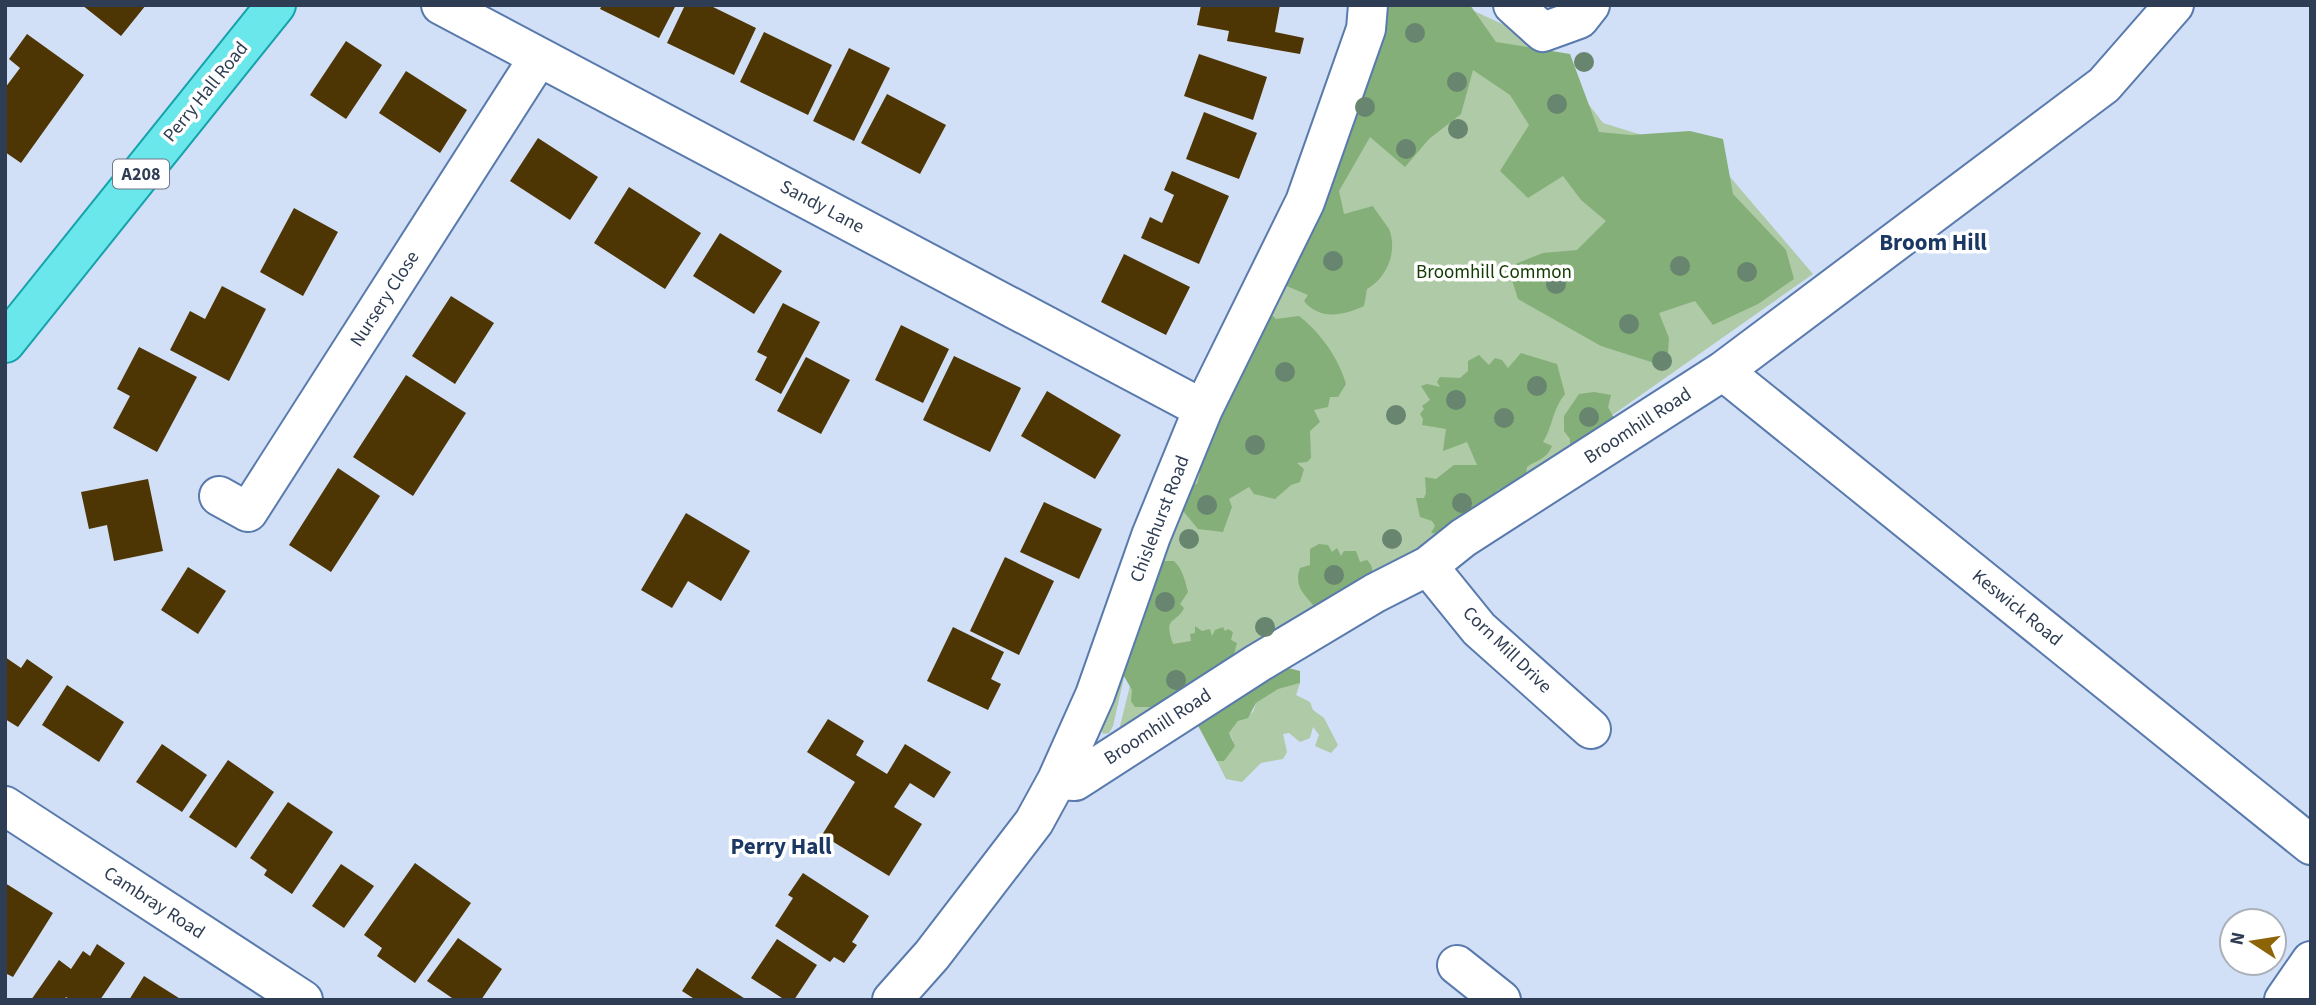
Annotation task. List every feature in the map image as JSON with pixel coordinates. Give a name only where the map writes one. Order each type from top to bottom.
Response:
[{"type":"main road","name":"Perry Hall Road","points":[[5,343],[276,5]]},
{"type":"street","name":"Sandy Lane","points":[[441,5],[1203,409]]},
{"type":"street","name":"Chislehurst Road","points":[[892,1000],[932,955],[1034,822],[1057,780],[1096,695],[1151,536],[1203,409],[1305,202],[1366,29],[1368,5]]},
{"type":"street","points":[[1513,5],[1543,32],[1579,19],[1590,5]]},
{"type":"street","name":"Broomhill Road","points":[[1057,780],[1074,781],[1258,663],[1375,593],[1428,566],[1463,538],[1723,371],[2104,85],[2174,5]]},
{"type":"street","name":"Nursery Close","points":[[219,496],[248,512],[539,57]]},
{"type":"street","name":"Keswick Road","points":[[1723,371],[2311,845]]},
{"type":"street","name":"Corn Mill Drive","points":[[1428,566],[1479,629],[1591,729]]},
{"type":"street","name":"Cambray Road","points":[[5,807],[303,1000]]},
{"type":"street","points":[[2284,1000],[2311,961]]},
{"type":"street","points":[[1457,965],[1501,1000]]},
{"type":"green space","name":"Broomhill Common","points":[[1385,5],[1461,5],[1541,42],[1603,123],[1713,157],[1813,274],[1429,544],[1118,734],[1194,429]]},
{"type":"green space","points":[[1387,5],[1470,5],[1496,42],[1570,54],[1599,132],[1631,135],[1690,131],[1723,139],[1733,194],[1786,250],[1794,279],[1758,304],[1713,325],[1695,301],[1659,313],[1669,338],[1667,367],[1601,346],[1518,299],[1508,267],[1543,253],[1577,250],[1606,221],[1581,200],[1563,176],[1528,198],[1500,171],[1529,125],[1510,95],[1473,70],[1461,114],[1429,139],[1405,167],[1370,137],[1339,191],[1344,214],[1373,206],[1391,237],[1389,263],[1380,278],[1367,289],[1364,306],[1340,314],[1325,314],[1310,307],[1304,301],[1308,295],[1282,284]]},
{"type":"green space","points":[[1261,304],[1276,319],[1299,316],[1307,323],[1322,338],[1334,356],[1346,384],[1338,397],[1330,397],[1328,407],[1314,410],[1320,422],[1310,431],[1311,458],[1307,462],[1297,463],[1304,469],[1300,482],[1291,485],[1275,499],[1254,494],[1249,487],[1229,499],[1232,507],[1223,532],[1198,529],[1179,506],[1187,483],[1197,484],[1200,473],[1194,464]]},
{"type":"green space","points":[[1521,353],[1557,364],[1565,394],[1557,406],[1543,442],[1552,446],[1550,450],[1545,457],[1527,467],[1524,483],[1502,494],[1499,489],[1495,493],[1496,500],[1441,534],[1431,533],[1435,526],[1432,521],[1420,517],[1416,498],[1424,498],[1425,477],[1436,479],[1454,465],[1477,465],[1467,442],[1443,451],[1446,429],[1422,425],[1422,406],[1430,400],[1421,386],[1427,384],[1440,387],[1437,382],[1440,377],[1460,378],[1468,371],[1468,361],[1479,355],[1489,365],[1495,358],[1502,360],[1508,368]]},
{"type":"green space","points":[[1594,392],[1611,395],[1608,407],[1616,422],[1570,447],[1570,439],[1564,431],[1564,416],[1579,394]]},
{"type":"green space","points":[[1319,544],[1328,545],[1332,552],[1337,548],[1341,556],[1344,551],[1356,551],[1360,562],[1367,560],[1372,570],[1371,578],[1316,609],[1299,586],[1298,575],[1300,568],[1310,565],[1310,549]]},
{"type":"green space","points":[[1153,561],[1174,561],[1182,572],[1188,592],[1180,604],[1184,608],[1170,624],[1173,644],[1191,641],[1190,634],[1195,633],[1195,626],[1202,631],[1210,629],[1212,636],[1215,630],[1223,627],[1225,631],[1228,629],[1233,632],[1231,640],[1237,643],[1234,654],[1300,671],[1300,683],[1278,689],[1256,703],[1248,718],[1238,721],[1229,733],[1235,746],[1224,761],[1217,761],[1195,720],[1161,707],[1135,707],[1131,701],[1132,690],[1114,659]]},
{"type":"green space","points":[[1127,664],[1113,726],[1109,733],[1103,734],[1100,727]]},
{"type":"green space","points":[[1300,683],[1296,695],[1310,702],[1313,710],[1324,718],[1338,745],[1331,753],[1315,746],[1319,735],[1313,727],[1310,738],[1300,742],[1289,733],[1283,734],[1287,752],[1283,759],[1261,763],[1242,782],[1226,779],[1217,761],[1224,761],[1233,740],[1229,733],[1238,721],[1253,712],[1256,703],[1278,688]]},
{"type":"building","points":[[82,5],[146,5],[121,36]]},
{"type":"building","points":[[602,5],[676,5],[659,38],[600,9]]},
{"type":"building","points":[[685,5],[709,5],[756,28],[734,75],[667,43]]},
{"type":"building","points":[[1201,5],[1280,5],[1275,32],[1304,38],[1300,54],[1227,41],[1229,31],[1197,25]]},
{"type":"building","points":[[764,32],[832,65],[808,115],[740,82]]},
{"type":"building","points":[[27,34],[84,75],[21,163],[5,152],[5,88],[20,68],[9,59]]},
{"type":"building","points":[[346,41],[382,65],[346,119],[310,95]]},
{"type":"building","points":[[849,48],[890,68],[854,141],[813,121]]},
{"type":"building","points":[[1199,54],[1267,77],[1253,120],[1184,96]]},
{"type":"building","points":[[406,71],[467,110],[440,153],[379,113]]},
{"type":"building","points":[[887,94],[946,125],[920,174],[861,143]]},
{"type":"building","points":[[1204,112],[1257,133],[1239,179],[1186,159]]},
{"type":"building","points":[[538,138],[598,177],[570,220],[510,181]]},
{"type":"building","points":[[1172,171],[1229,196],[1199,264],[1141,238],[1150,217],[1162,223],[1174,195],[1164,190]]},
{"type":"building","points":[[629,187],[701,233],[665,289],[594,243]]},
{"type":"building","points":[[294,208],[338,232],[303,296],[260,272]]},
{"type":"building","points":[[720,233],[782,271],[754,314],[693,276]]},
{"type":"building","points":[[1124,254],[1190,287],[1166,335],[1101,302]]},
{"type":"building","points":[[222,286],[266,309],[229,381],[170,350],[190,311],[205,319]]},
{"type":"building","points":[[451,296],[494,323],[455,384],[412,356]]},
{"type":"building","points":[[783,303],[820,322],[781,394],[755,380],[767,357],[757,352]]},
{"type":"building","points":[[901,325],[949,349],[923,403],[875,380]]},
{"type":"building","points":[[139,347],[197,377],[157,452],[113,428],[130,396],[117,389]]},
{"type":"building","points":[[954,356],[1021,388],[990,452],[923,420]]},
{"type":"building","points":[[806,357],[850,380],[821,434],[777,411]]},
{"type":"building","points":[[406,375],[466,413],[413,496],[353,457]]},
{"type":"building","points":[[1047,391],[1121,435],[1095,479],[1021,436]]},
{"type":"building","points":[[338,468],[380,496],[331,572],[289,545]]},
{"type":"building","points":[[148,479],[163,551],[114,561],[107,525],[89,529],[81,492]]},
{"type":"building","points":[[1044,502],[1102,529],[1079,579],[1020,552]]},
{"type":"building","points":[[686,513],[750,551],[721,601],[688,581],[672,608],[641,590]]},
{"type":"building","points":[[1005,557],[1054,581],[1019,655],[970,631]]},
{"type":"building","points":[[188,567],[226,591],[198,634],[161,610]]},
{"type":"building","points":[[953,627],[1004,652],[991,679],[1001,684],[988,710],[927,681]]},
{"type":"building","points":[[5,657],[21,668],[27,659],[53,677],[18,727],[5,719]]},
{"type":"building","points":[[67,685],[124,722],[99,762],[42,725]]},
{"type":"building","points":[[828,719],[864,741],[856,755],[887,774],[905,744],[951,772],[934,798],[910,783],[894,807],[922,824],[889,876],[822,835],[855,782],[807,752]]},
{"type":"building","points":[[162,744],[207,775],[182,812],[136,782]]},
{"type":"building","points":[[228,760],[274,792],[236,848],[189,817]]},
{"type":"building","points":[[288,802],[333,832],[292,894],[264,875],[267,870],[250,858]]},
{"type":"building","points":[[415,863],[471,903],[415,983],[377,956],[382,948],[364,935]]},
{"type":"building","points":[[341,864],[374,886],[344,928],[312,906]]},
{"type":"building","points":[[803,873],[869,916],[852,942],[857,945],[844,963],[834,957],[830,962],[775,926],[793,898],[788,895]]},
{"type":"building","points":[[5,883],[53,913],[13,977],[5,973]]},
{"type":"building","points":[[458,938],[502,969],[481,1000],[455,1000],[427,981]]},
{"type":"building","points":[[777,939],[817,965],[794,1000],[785,1000],[751,978]]},
{"type":"building","points":[[97,944],[125,963],[100,1000],[71,1000],[66,997],[64,1000],[31,1000],[59,960],[71,969],[83,951],[90,956]]},
{"type":"building","points":[[697,968],[747,1000],[696,1000],[682,991]]},
{"type":"building","points":[[144,976],[182,1000],[129,1000]]},
{"type":"district","name":"Broom Hill","points":[[1933,242]]},
{"type":"district","name":"Perry Hall","points":[[781,846]]}]
